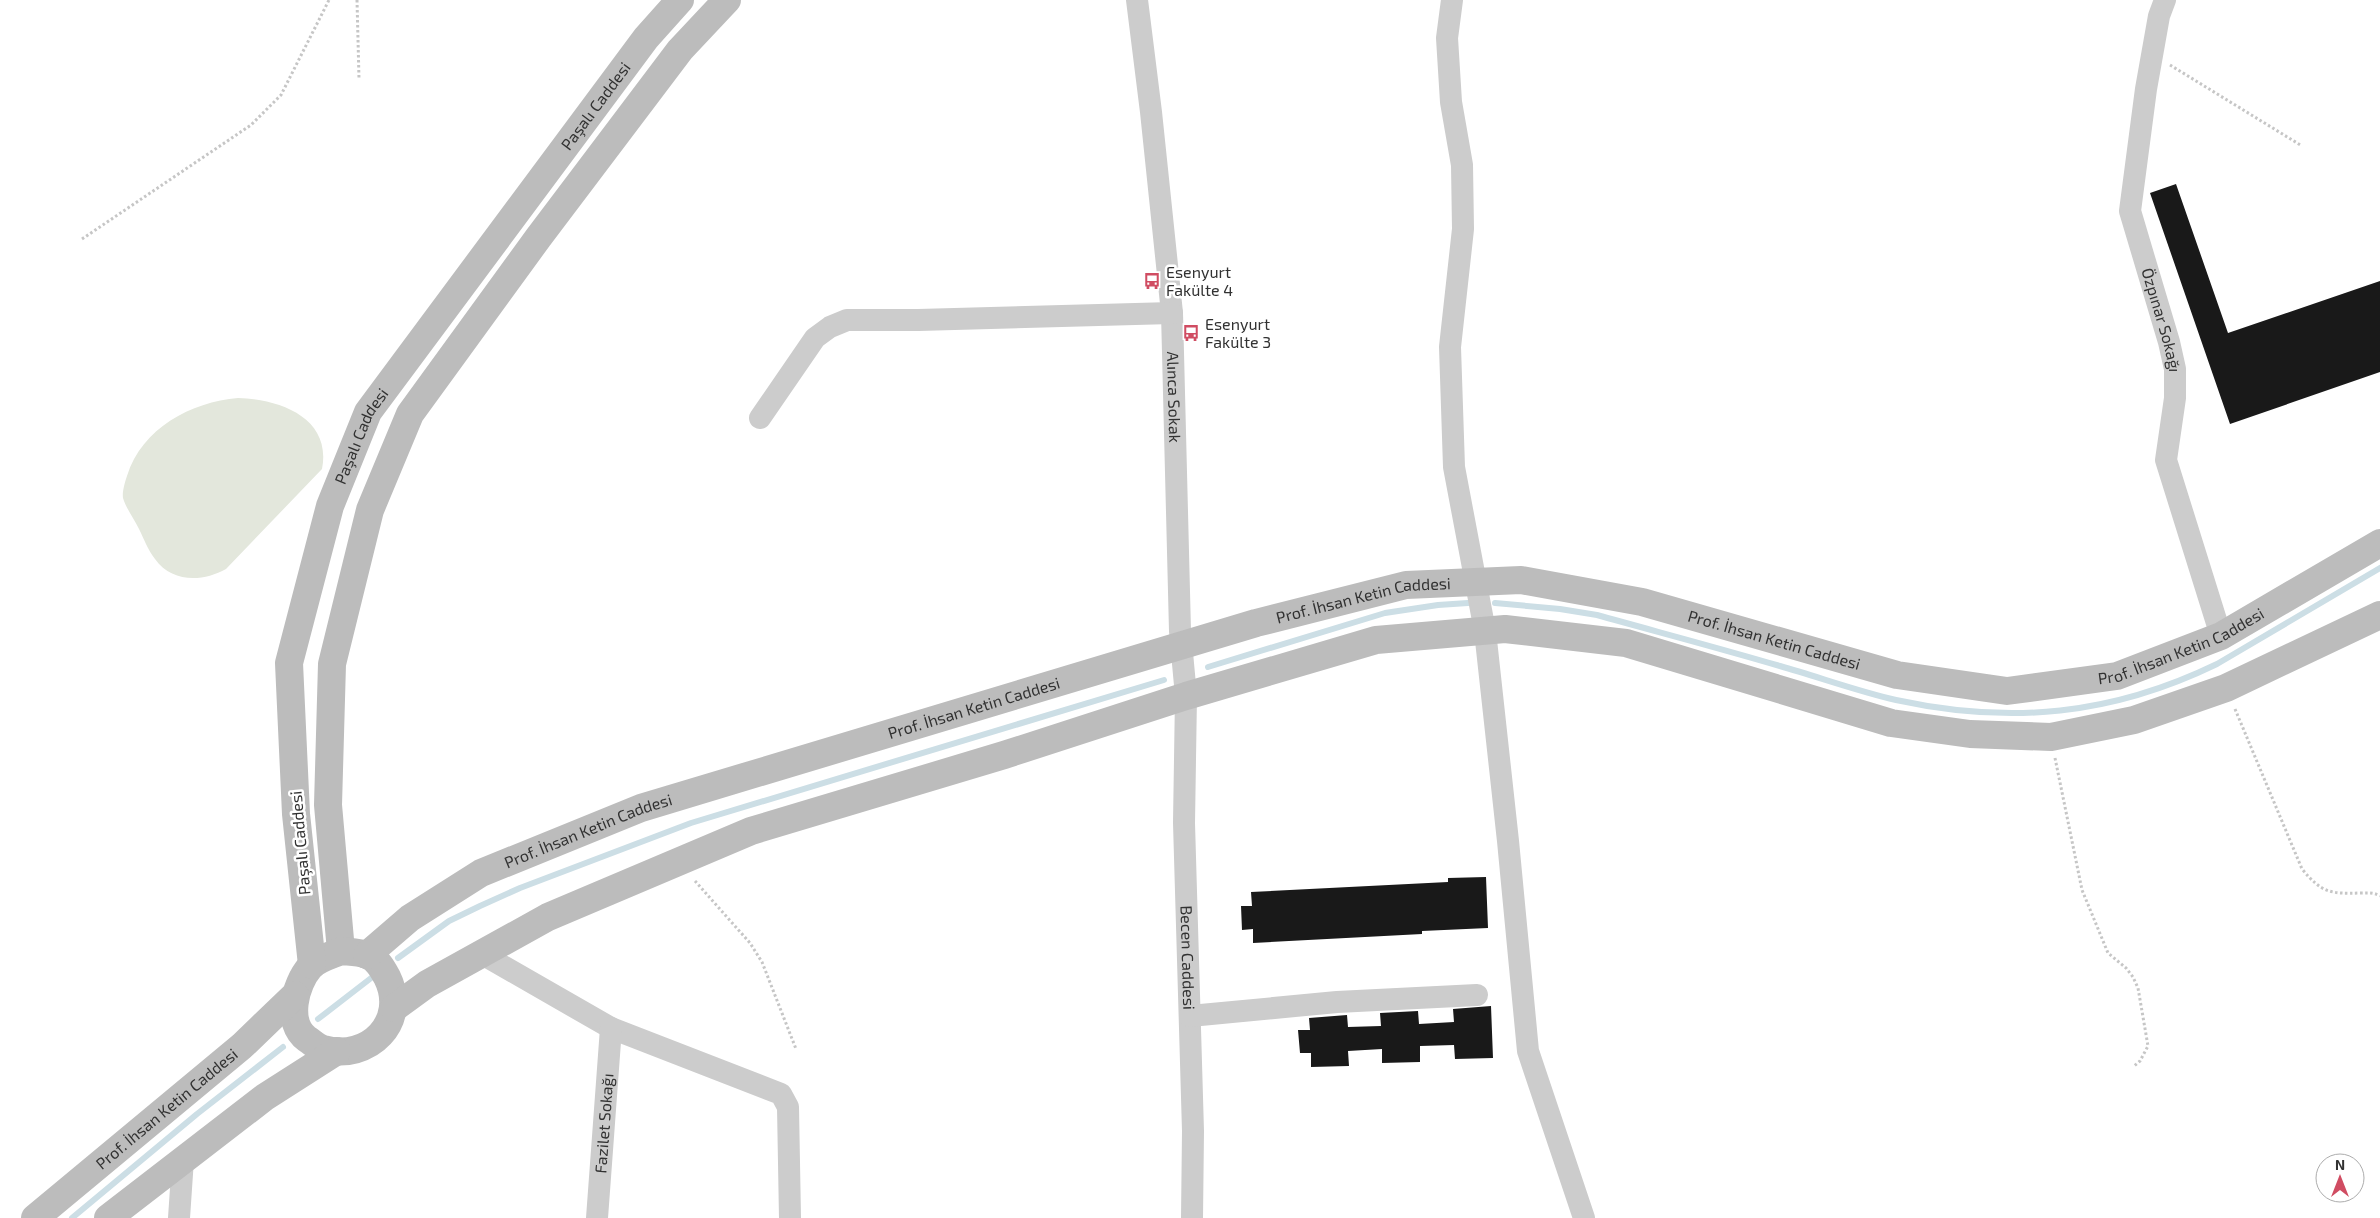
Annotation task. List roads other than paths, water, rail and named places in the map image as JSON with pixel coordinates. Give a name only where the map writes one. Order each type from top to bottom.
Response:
[{"type":"street","name":"Paşalı Caddesi","points":[[312,965],[296,814],[289,663],[330,506],[368,412],[646,38],[680,0]]},
{"type":"street","name":"Paşalı Caddesi","points":[[340,951],[328,805],[332,664],[370,510],[410,414],[538,238],[680,50],[727,0]]},
{"type":"street","name":"Alınca Sokak","points":[[1137,0],[1172,313],[1181,645],[1186,696]]},
{"type":"street","points":[[1452,0],[1447,38],[1451,102],[1462,165],[1463,229],[1450,347],[1454,467],[1485,631],[1528,1051],[1584,1218]]},
{"type":"street","name":"Özpınar Sokağı","points":[[2164,0],[2158,16],[2136,150],[2130,212],[2169,342],[2175,370],[2175,398],[2166,460],[2222,636]]},
{"type":"street","points":[[760,418],[815,338],[830,327],[847,320],[918,320],[1172,313]]},
{"type":"street","name":"Prof. İhsan Ketin Caddesi","points":[[367,955],[410,918],[481,873],[641,808],[1256,623],[1406,585],[1522,580],[1642,602],[1898,675],[2007,691],[2117,676],[2222,636],[2380,543]]},
{"type":"street","points":[[394,1008],[427,984],[548,917],[751,831],[1004,756],[1186,696],[1376,640],[1505,629],[1626,643],[1891,723],[1970,734],[2051,737],[2134,720],[2226,688],[2380,615]]},
{"type":"street","name":"Becen Caddesi","points":[[1186,696],[1184,823],[1193,1131],[1192,1218]]},
{"type":"street","points":[[340,951],[367,955],[381,965],[393,990],[394,1008],[388,1027],[374,1041],[354,1050],[337,1051],[321,1049],[304,1036],[295,1021],[295,995],[301,978],[312,965],[340,951]]},
{"type":"street","points":[[482,954],[611,1028],[781,1094],[788,1107],[790,1218]]},
{"type":"street","name":"Prof. İhsan Ketin Caddesi","points":[[35,1218],[242,1046],[295,995]]},
{"type":"street","points":[[1190,1016],[1337,1002],[1477,995]]},
{"type":"street","name":"Fazilet Sokağı","points":[[596,1218],[611,1028]]},
{"type":"street","points":[[108,1218],[265,1097],[337,1051]]},
{"type":"street","points":[[179,1218],[183,1159]]},
{"type":"waterway","points":[[1495,603],[1560,609],[1597,615],[1896,700],[1939,708],[2020,713],[2100,704],[2139,695],[2178,681],[2217,664],[2380,568]]},
{"type":"waterway","points":[[1208,667],[1385,613],[1438,605],[1468,603]]},
{"type":"waterway","points":[[398,958],[449,921],[480,906],[520,888],[691,823],[1164,680]]},
{"type":"waterway","points":[[318,1019],[375,975]]},
{"type":"waterway","points":[[72,1218],[197,1114],[283,1047]]},
{"type":"place","name":"Esenyurt Fakülte 4","points":[[1152,281]]},
{"type":"place","name":"Esenyurt Fakülte 3","points":[[1191,333]]}]
